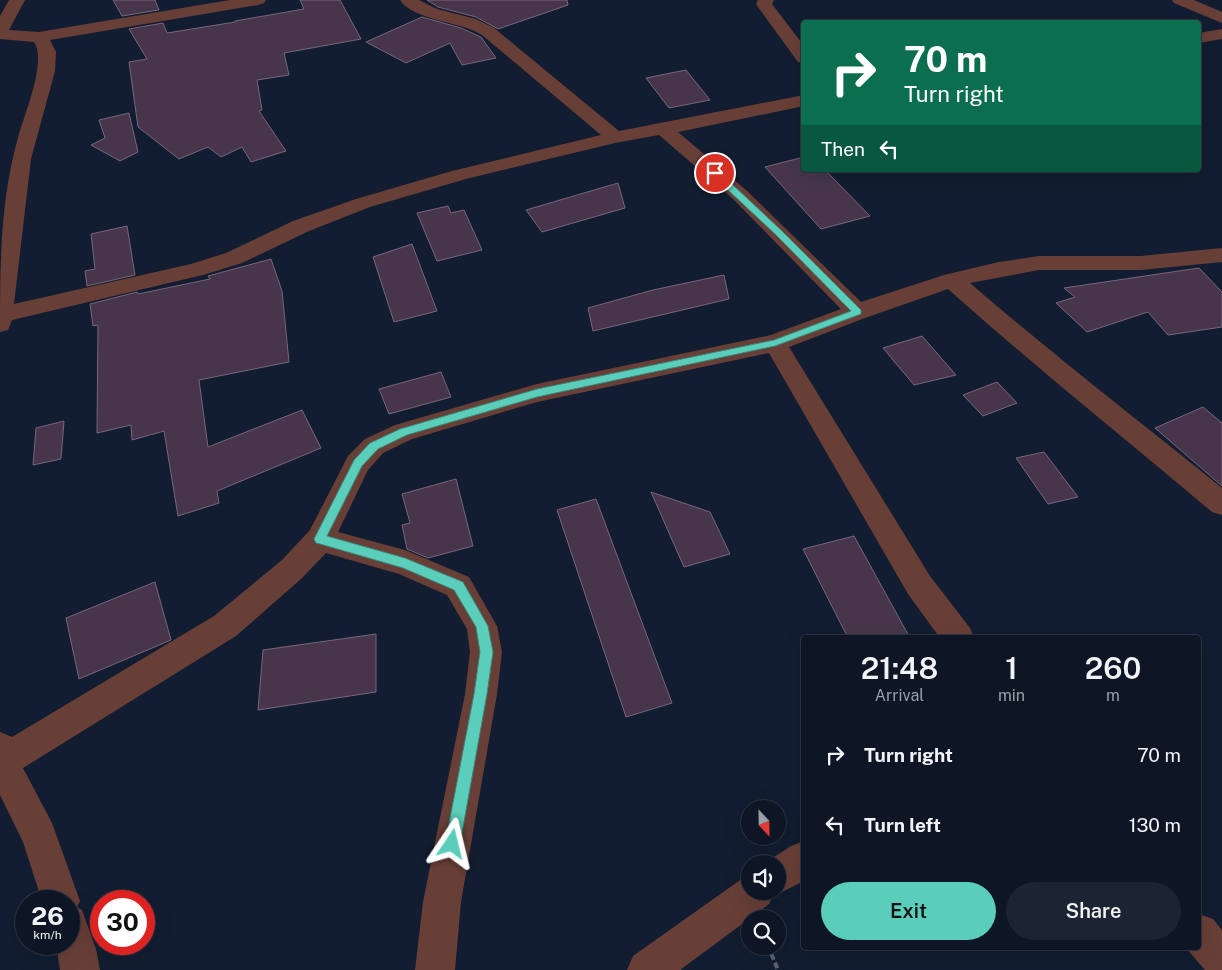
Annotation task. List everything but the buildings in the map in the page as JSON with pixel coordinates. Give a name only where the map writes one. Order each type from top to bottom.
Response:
[{"type":"street","points":[[17,0],[0,32],[39,36],[258,0]]},
{"type":"street","points":[[408,0],[434,14],[465,20],[482,28],[508,45],[615,137]]},
{"type":"street","points":[[766,0],[764,4],[801,54]]},
{"type":"street","points":[[1180,0],[1222,18]]},
{"type":"street","points":[[1201,38],[1222,34]]},
{"type":"street","points":[[39,36],[45,44],[47,52],[46,72],[21,159],[1,319],[195,270],[234,258],[301,226],[363,203],[468,173],[615,137],[801,101]]},
{"type":"street","points":[[663,129],[693,152],[733,189],[857,312]]},
{"type":"street","points":[[57,890],[39,836],[1,755],[224,626],[292,568],[320,539],[358,463],[374,446],[404,432],[537,393],[775,343],[857,312],[952,280],[999,268],[1039,263],[1141,263],[1222,255]]},
{"type":"street","points":[[952,280],[1020,340],[1094,398],[1222,504]]},
{"type":"street","points":[[775,343],[919,585],[957,635]]},
{"type":"street","points":[[320,539],[405,563],[458,586],[482,626],[486,652],[481,694],[442,902],[435,970]]},
{"type":"street","points":[[786,871],[801,861]]},
{"type":"street","points":[[647,970],[744,900]]},
{"type":"street","points":[[1201,935],[1222,960]]},
{"type":"street","points":[[79,955],[80,970]]},
{"type":"path","points":[[772,955],[778,970]]},
{"type":"route","points":[[452,844],[481,694],[486,652],[482,626],[458,586],[405,563],[320,539],[358,463],[374,446],[404,432],[537,393],[775,343],[857,312],[778,232],[715,173]]}]
